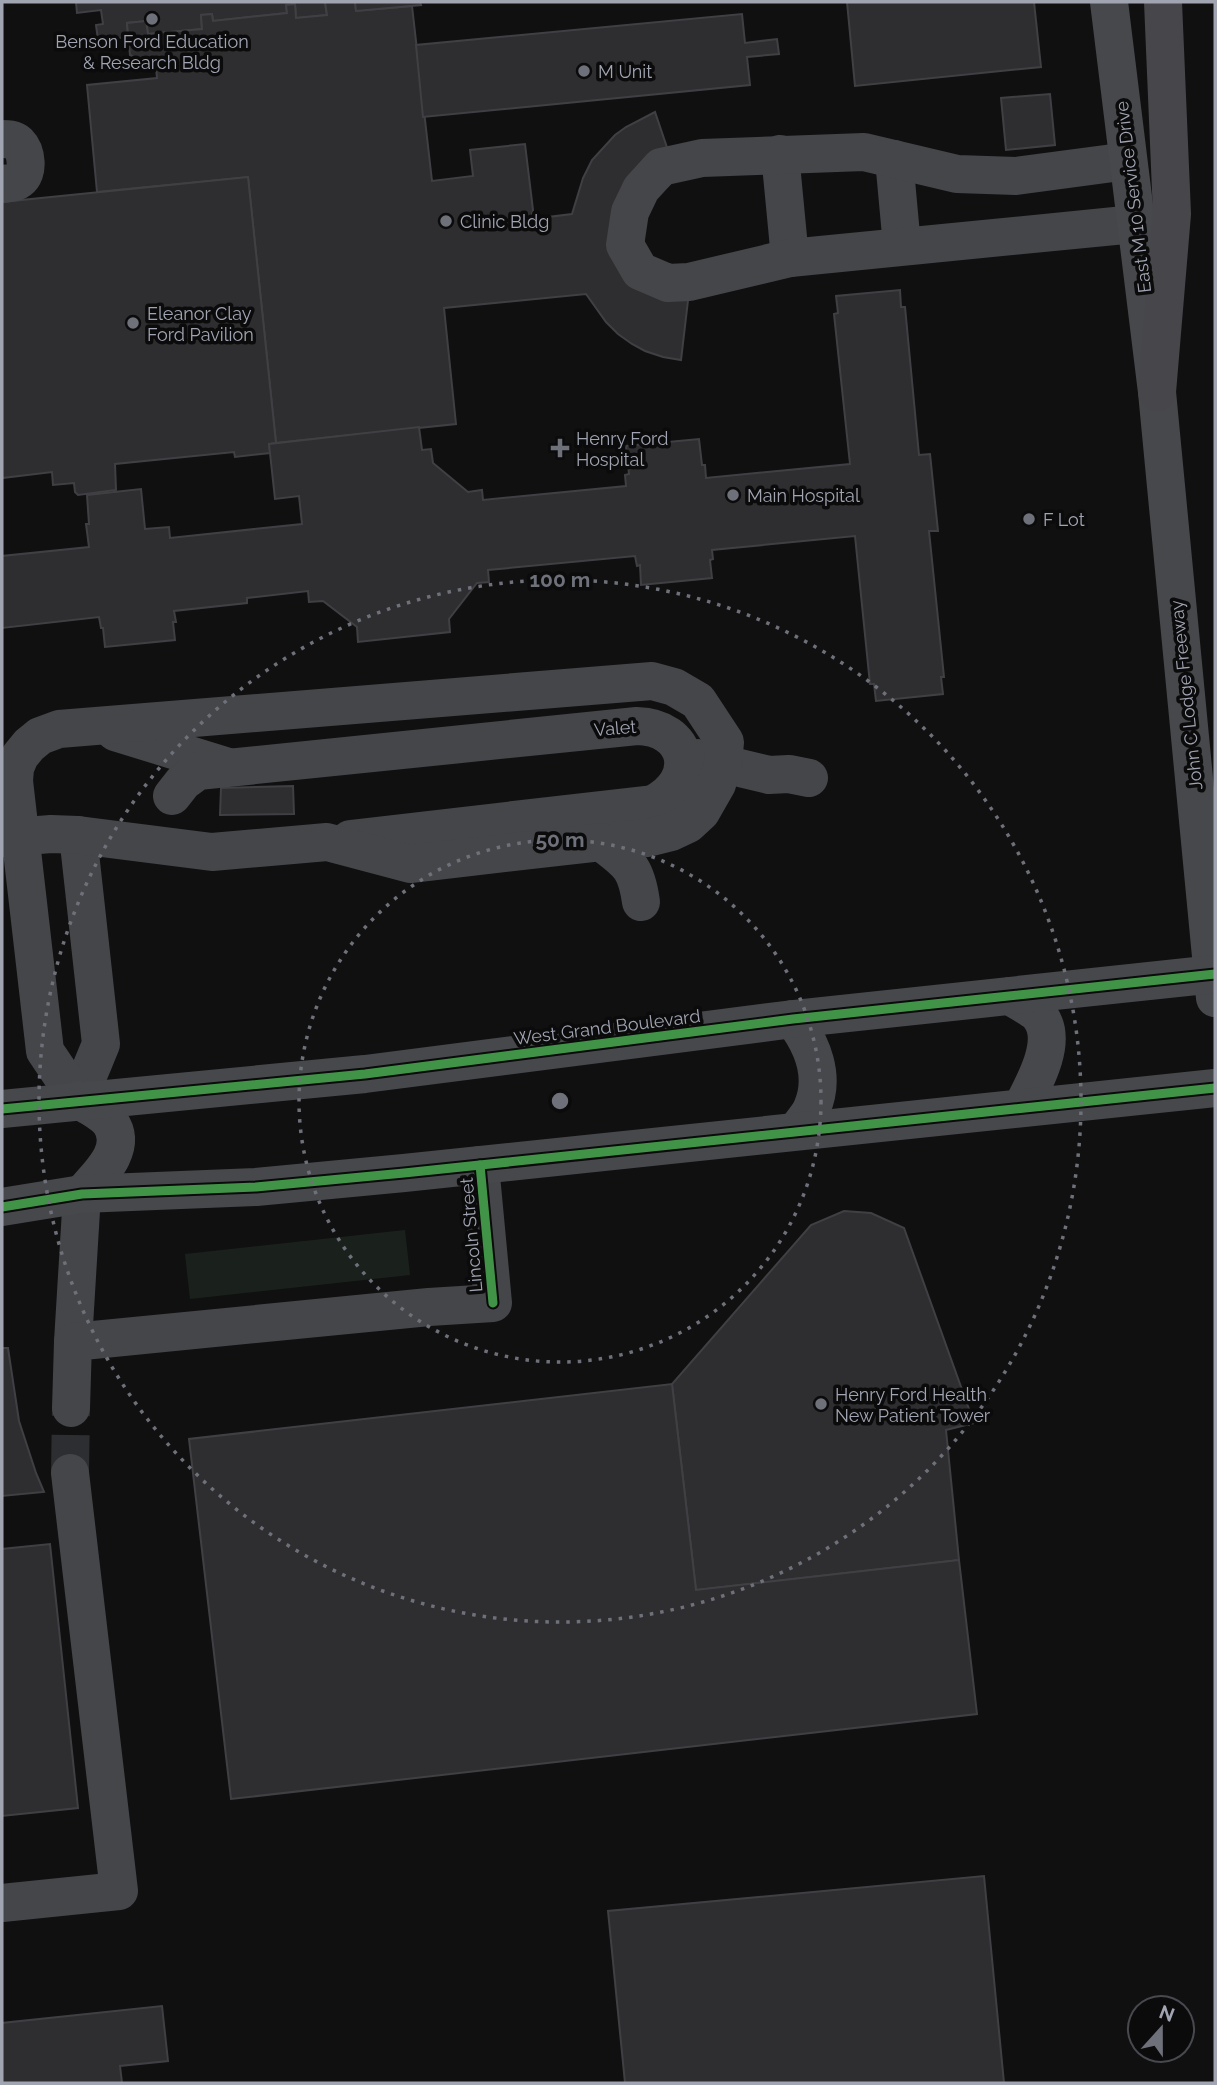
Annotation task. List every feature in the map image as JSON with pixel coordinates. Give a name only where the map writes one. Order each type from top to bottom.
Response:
[{"type":"highway","points":[[1157,392],[1172,214],[1163,2]]},
{"type":"main road","name":"East M 10 Service Drive","points":[[1109,2],[1157,392]]},
{"type":"main road","name":"John C Lodge Freeway","points":[[1157,392],[1208,851],[1214,983]]},
{"type":"main road","name":"West Grand Boulevard","points":[[2,1109],[365,1074],[793,1019],[1010,996],[1214,983]]},
{"type":"main road","points":[[1010,996],[1041,1018],[1047,1037],[1043,1063],[1022,1107]]},
{"type":"main road","points":[[793,1019],[806,1036],[816,1058],[817,1085],[812,1109],[796,1131]]},
{"type":"main road","points":[[2,1207],[82,1194],[256,1187],[1215,1088]]},
{"type":"main road","points":[[78,1100],[99,1112],[111,1124],[115,1138],[114,1152],[107,1166],[82,1194]]},
{"type":"street","points":[[2,139],[18,143],[26,167],[17,182],[2,184]]},
{"type":"street","points":[[1128,160],[1016,177],[957,174],[864,152],[702,158],[661,167],[641,189],[630,212],[625,245],[640,271],[668,283],[689,282],[790,258],[1135,224]]},
{"type":"street","points":[[780,154],[790,258]]},
{"type":"street","points":[[894,159],[902,246]]},
{"type":"street","points":[[78,1100],[45,1051],[11,838],[15,768],[20,756],[40,736],[58,729],[652,681],[674,687],[698,701],[725,742],[723,764],[711,797],[701,812],[688,824],[671,832],[647,838],[410,864],[327,842]]},
{"type":"street","points":[[181,847],[169,827],[167,807],[208,731],[214,724],[232,715]]},
{"type":"street","points":[[96,726],[230,768]]},
{"type":"street","name":"Valet","points":[[172,796],[183,782],[198,771],[637,726],[649,726],[658,730],[679,745],[684,755]]},
{"type":"street","points":[[11,838],[51,834],[78,835],[212,852],[327,842],[653,804],[663,799],[681,780],[684,755],[769,775],[789,774],[809,778]]},
{"type":"street","points":[[78,835],[101,1044],[78,1100]]},
{"type":"street","points":[[601,842],[634,872],[641,902]]},
{"type":"street","name":"Lincoln Street","points":[[74,1342],[415,1308],[493,1303],[480,1165]]},
{"type":"street","points":[[71,1408],[82,1194]]},
{"type":"street","points":[[2,1903],[118,1891],[70,1473]]},
{"type":"shaded area","points":[[405,1230],[410,1275],[190,1299],[185,1254]]},
{"type":"building","name":"Benson Ford Education & Research Bldg","points":[[76,2],[325,2],[327,15],[296,18],[295,4],[286,5],[287,13],[213,21],[212,14],[201,15],[202,29],[148,34],[146,21],[127,23],[128,37],[98,40],[96,25],[103,24],[101,10],[77,13]]},
{"type":"building","name":"Clinic Bldg","points":[[325,2],[355,2],[356,11],[412,6],[432,181],[473,176],[470,150],[525,144],[533,210],[531,219],[572,214],[583,178],[592,160],[615,135],[655,112],[677,177],[643,211],[644,254],[689,292],[681,360],[663,357],[632,344],[606,322],[586,294],[444,308],[456,424],[276,443],[248,177],[97,192],[87,85],[157,78],[156,68],[130,55],[127,23],[146,21],[148,34],[202,29],[201,15],[212,14],[213,21],[287,13],[286,5],[295,4],[296,18],[327,15]]},
{"type":"building","points":[[355,2],[420,2],[421,5],[356,11]]},
{"type":"building","points":[[847,2],[1034,2],[1041,67],[855,86]]},
{"type":"building","name":"M Unit","points":[[742,14],[745,43],[777,39],[779,54],[747,57],[750,85],[423,117],[416,45]]},
{"type":"building","points":[[1050,94],[1055,145],[1006,150],[1001,98]]},
{"type":"building","name":"Eleanor Clay Ford Pavilion","points":[[248,177],[276,443],[269,444],[270,453],[235,457],[234,452],[115,464],[116,490],[78,495],[74,483],[53,485],[52,472],[2,478],[2,202]]},
{"type":"building","name":"Main Hospital","points":[[900,290],[901,307],[905,307],[919,455],[930,454],[938,531],[929,531],[944,677],[941,677],[943,694],[876,701],[874,684],[870,684],[855,536],[712,550],[712,578],[641,585],[640,565],[637,566],[635,556],[488,570],[489,582],[477,583],[449,619],[450,632],[358,642],[357,627],[323,601],[309,602],[308,591],[247,598],[247,603],[174,611],[175,640],[105,647],[99,617],[2,628],[2,556],[89,547],[86,524],[89,524],[87,495],[141,489],[145,529],[169,527],[170,538],[302,524],[299,496],[275,499],[269,444],[419,427],[422,450],[431,449],[433,463],[468,492],[482,490],[483,500],[626,486],[625,475],[629,474],[626,446],[699,439],[706,478],[850,464],[834,314],[838,313],[836,296]]},
{"type":"building","points":[[293,786],[294,814],[220,815],[221,788]]},
{"type":"building","name":"Henry Ford Health New Patient Tower","points":[[844,1211],[871,1213],[904,1228],[974,1423],[946,1430],[959,1560],[696,1590],[672,1384],[811,1225]]},
{"type":"building","points":[[2,1348],[8,1348],[19,1421],[44,1492],[2,1496]]},
{"type":"building","points":[[672,1384],[696,1590],[959,1560],[977,1714],[231,1799],[189,1439]]},
{"type":"building","points":[[50,1544],[78,1808],[2,1816],[2,1549]]},
{"type":"building","points":[[984,1876],[1004,2083],[625,2083],[608,1911]]},
{"type":"building","points":[[162,2006],[168,2061],[120,2066],[122,2083],[2,2083],[2,2023]]},
{"type":"tunnel","points":[[70,1473],[71,1408]]},
{"type":"cycle path","points":[[2,1109],[365,1074],[793,1019],[1215,974]]},
{"type":"cycle path","points":[[2,1207],[82,1194],[256,1187],[404,1173],[1215,1088]]},
{"type":"cycle path","points":[[480,1165],[493,1303]]},
{"type":"place","name":"Benson Ford Education & Research Bldg","points":[[152,19]]},
{"type":"place","name":"M Unit","points":[[584,71]]},
{"type":"place","name":"Clinic Bldg","points":[[446,221]]},
{"type":"place","name":"Eleanor Clay Ford Pavilion","points":[[133,323]]},
{"type":"place","name":"Henry Ford Hospital","points":[[560,448]]},
{"type":"place","name":"Main Hospital","points":[[733,495]]},
{"type":"place","name":"F Lot","points":[[1029,519]]},
{"type":"place","name":"Henry Ford Health New Patient Tower","points":[[821,1404]]}]
